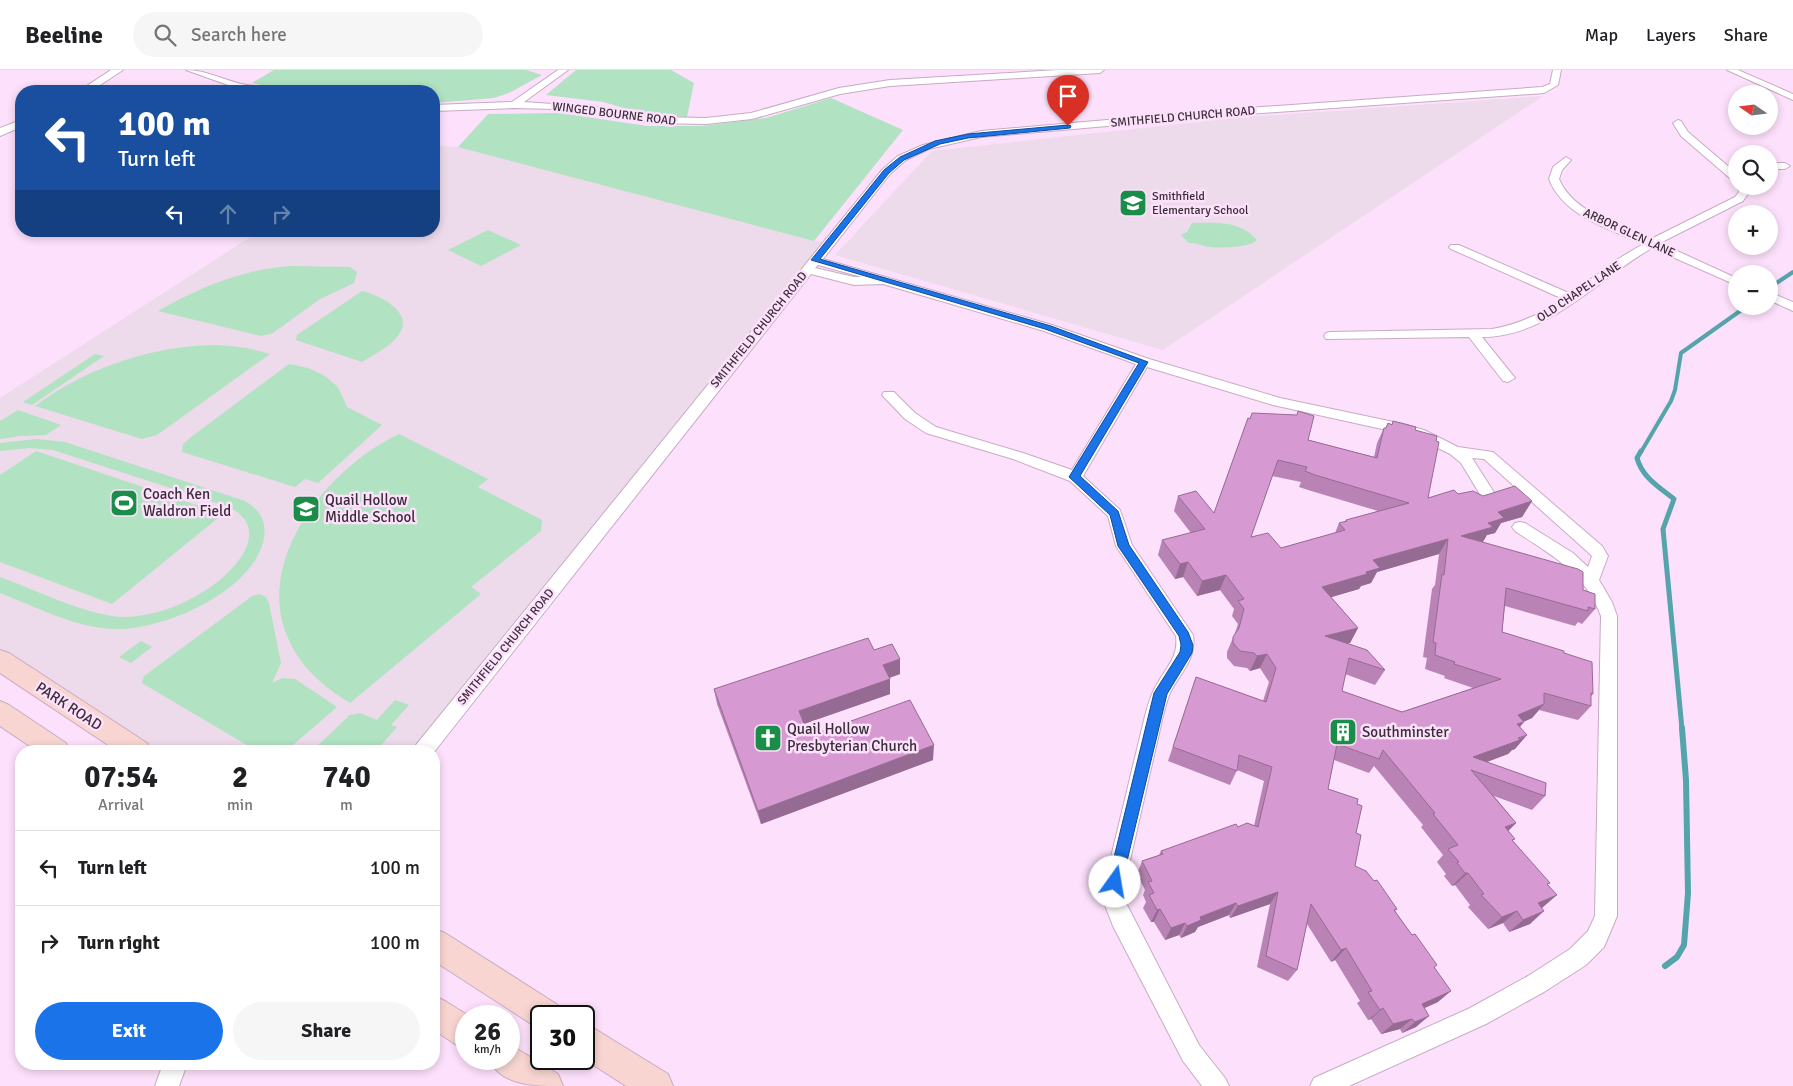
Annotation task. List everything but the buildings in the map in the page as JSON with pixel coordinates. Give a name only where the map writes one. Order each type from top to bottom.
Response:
[{"type":"main road","name":"PARK ROAD","points":[[0,660],[129,745]]},
{"type":"main road","points":[[0,712],[48,745]]},
{"type":"main road","points":[[440,948],[530,1005]]},
{"type":"main road","points":[[440,1016],[455,1026]]},
{"type":"main road","points":[[595,1047],[656,1086]]},
{"type":"main road","points":[[520,1069],[546,1086]]},
{"type":"street","points":[[94,85],[118,70]]},
{"type":"street","points":[[180,70],[189,70],[232,85]]},
{"type":"street","points":[[546,70],[561,71]]},
{"type":"street","name":"WINGED BOURNE ROAD","points":[[440,108],[514,105],[576,107],[650,120],[711,121],[752,116],[818,96],[861,87],[970,74],[1100,70]]},
{"type":"street","name":"SMITHFIELD CHURCH ROAD","points":[[428,745],[892,166],[916,151],[950,140],[981,134],[1221,113],[1544,90],[1554,85],[1557,70]]},
{"type":"street","points":[[1731,70],[1793,97]]},
{"type":"street","points":[[514,105],[561,71]]},
{"type":"street","points":[[1678,124],[1684,134],[1728,171]]},
{"type":"street","points":[[0,132],[15,126]]},
{"type":"street","name":"ARBOR GLEN LANE","points":[[1566,160],[1557,169],[1554,179],[1561,194],[1570,202],[1595,218],[1728,278]]},
{"type":"street","points":[[1722,166],[1728,166]]},
{"type":"street","points":[[1778,166],[1785,166]]},
{"type":"street","name":"OLD CHAPEL LANE","points":[[1330,336],[1472,334],[1519,329],[1532,324],[1651,244],[1739,199],[1742,195]]},
{"type":"street","points":[[1455,247],[1571,298]]},
{"type":"street","points":[[811,265],[854,281],[884,280],[1048,328],[1144,362],[1278,402],[1419,433],[1455,451],[1466,460],[1489,497]]},
{"type":"street","points":[[1778,300],[1793,307]]},
{"type":"street","points":[[1472,334],[1508,378]]},
{"type":"street","points":[[1075,477],[1144,362]]},
{"type":"street","points":[[889,396],[910,416],[931,430],[1018,456],[1075,477],[1115,514],[1124,546],[1184,635],[1187,645],[1186,653],[1161,693],[1154,716],[1115,882],[1116,903],[1121,919],[1191,1053],[1217,1086]]},
{"type":"street","points":[[1455,451],[1488,455],[1596,550],[1600,556],[1590,580]]},
{"type":"street","points":[[1322,1086],[1478,1016],[1536,984],[1578,957],[1596,939],[1606,916],[1610,616],[1604,602],[1590,580],[1567,557],[1520,527]]},
{"type":"street","points":[[167,1086],[173,1070]]},
{"type":"shaded area","name":"Smithfield Elementary School","points":[[1543,96],[1163,350],[835,255],[932,151],[1235,118]]},
{"type":"shaded area","name":"Quail Hollow Middle School","points":[[440,146],[458,147],[825,243],[423,745],[148,745],[0,650],[0,398],[251,237],[440,237]]},
{"type":"green space","points":[[274,70],[526,70],[542,75],[509,93],[494,98],[440,102],[440,85],[260,85],[252,83]]},
{"type":"green space","points":[[576,70],[671,70],[694,83],[687,117],[645,114],[603,102],[546,95]]},
{"type":"green space","points":[[831,98],[903,130],[814,241],[458,147],[488,114],[560,113],[647,126],[702,126],[766,118]]},
{"type":"green space","points":[[1192,223],[1218,223],[1235,226],[1243,229],[1257,240],[1248,245],[1226,247],[1208,247],[1189,243],[1181,235],[1187,232]]},
{"type":"green space","points":[[488,230],[521,245],[481,266],[448,250]]},
{"type":"green space","points":[[292,266],[350,267],[357,272],[354,283],[320,299],[273,333],[261,336],[158,311],[190,294],[240,275]]},
{"type":"green space","points":[[362,291],[387,301],[400,313],[403,320],[402,328],[397,337],[385,348],[362,362],[296,340],[297,335]]},
{"type":"green space","points":[[219,345],[247,348],[270,354],[157,435],[142,439],[35,406],[77,380],[122,361],[171,349]]},
{"type":"green space","points":[[95,354],[104,356],[32,405],[23,402]]},
{"type":"green space","points":[[289,364],[308,368],[325,376],[338,387],[347,407],[382,425],[318,483],[305,479],[295,487],[182,452],[183,444],[191,437]]},
{"type":"green space","points":[[18,410],[61,425],[46,435],[0,439],[0,421]]},
{"type":"green space","points":[[399,434],[488,479],[478,487],[542,520],[541,531],[471,587],[481,594],[350,703],[322,683],[306,667],[293,648],[288,638],[280,608],[281,577],[290,547],[304,518],[324,492],[348,468],[373,449]]},
{"type":"green space","points":[[37,439],[65,442],[245,501],[258,512],[263,521],[264,538],[257,557],[245,574],[228,589],[208,602],[164,621],[124,629],[108,629],[76,622],[0,593],[0,577],[63,602],[97,613],[126,617],[146,615],[184,603],[213,586],[236,564],[244,552],[249,539],[248,527],[241,515],[226,506],[53,450],[29,448],[0,451],[0,443]]},
{"type":"green space","points":[[36,451],[223,514],[112,604],[0,562],[0,475]]},
{"type":"green space","points":[[259,594],[266,597],[269,603],[281,663],[272,683],[282,678],[295,679],[337,707],[293,745],[247,745],[142,683],[144,676],[250,597]]},
{"type":"green space","points":[[141,641],[152,647],[131,663],[119,657]]},
{"type":"green space","points":[[395,700],[409,705],[391,725],[397,727],[381,745],[318,745],[350,715],[360,713],[377,720]]},
{"type":"waterway","points":[[1778,282],[1793,272]]},
{"type":"waterway","points":[[1641,452],[1671,401],[1675,390],[1681,353],[1734,315]]},
{"type":"waterway","points":[[1641,451],[1637,458],[1643,471],[1674,499],[1663,529],[1682,729]]},
{"type":"waterway","points":[[1665,966],[1677,957],[1684,945],[1688,893],[1686,780],[1682,728]]},
{"type":"place","name":"Smithfield Elementary School","points":[[1133,203]]},
{"type":"place","name":"Coach Ken Waldron Field","points":[[124,503]]},
{"type":"place","name":"Quail Hollow Middle School","points":[[306,509]]},
{"type":"place","name":"Southminster","points":[[1343,732]]},
{"type":"place","name":"Quail Hollow Presbyterian Church","points":[[768,738]]},
{"type":"route","points":[[1068,126],[968,136],[926,147],[902,158],[886,172],[815,260],[1048,328],[1144,362],[1075,477],[1115,514],[1124,546],[1184,635],[1187,645],[1186,653],[1161,693],[1154,716],[1115,882]]}]
